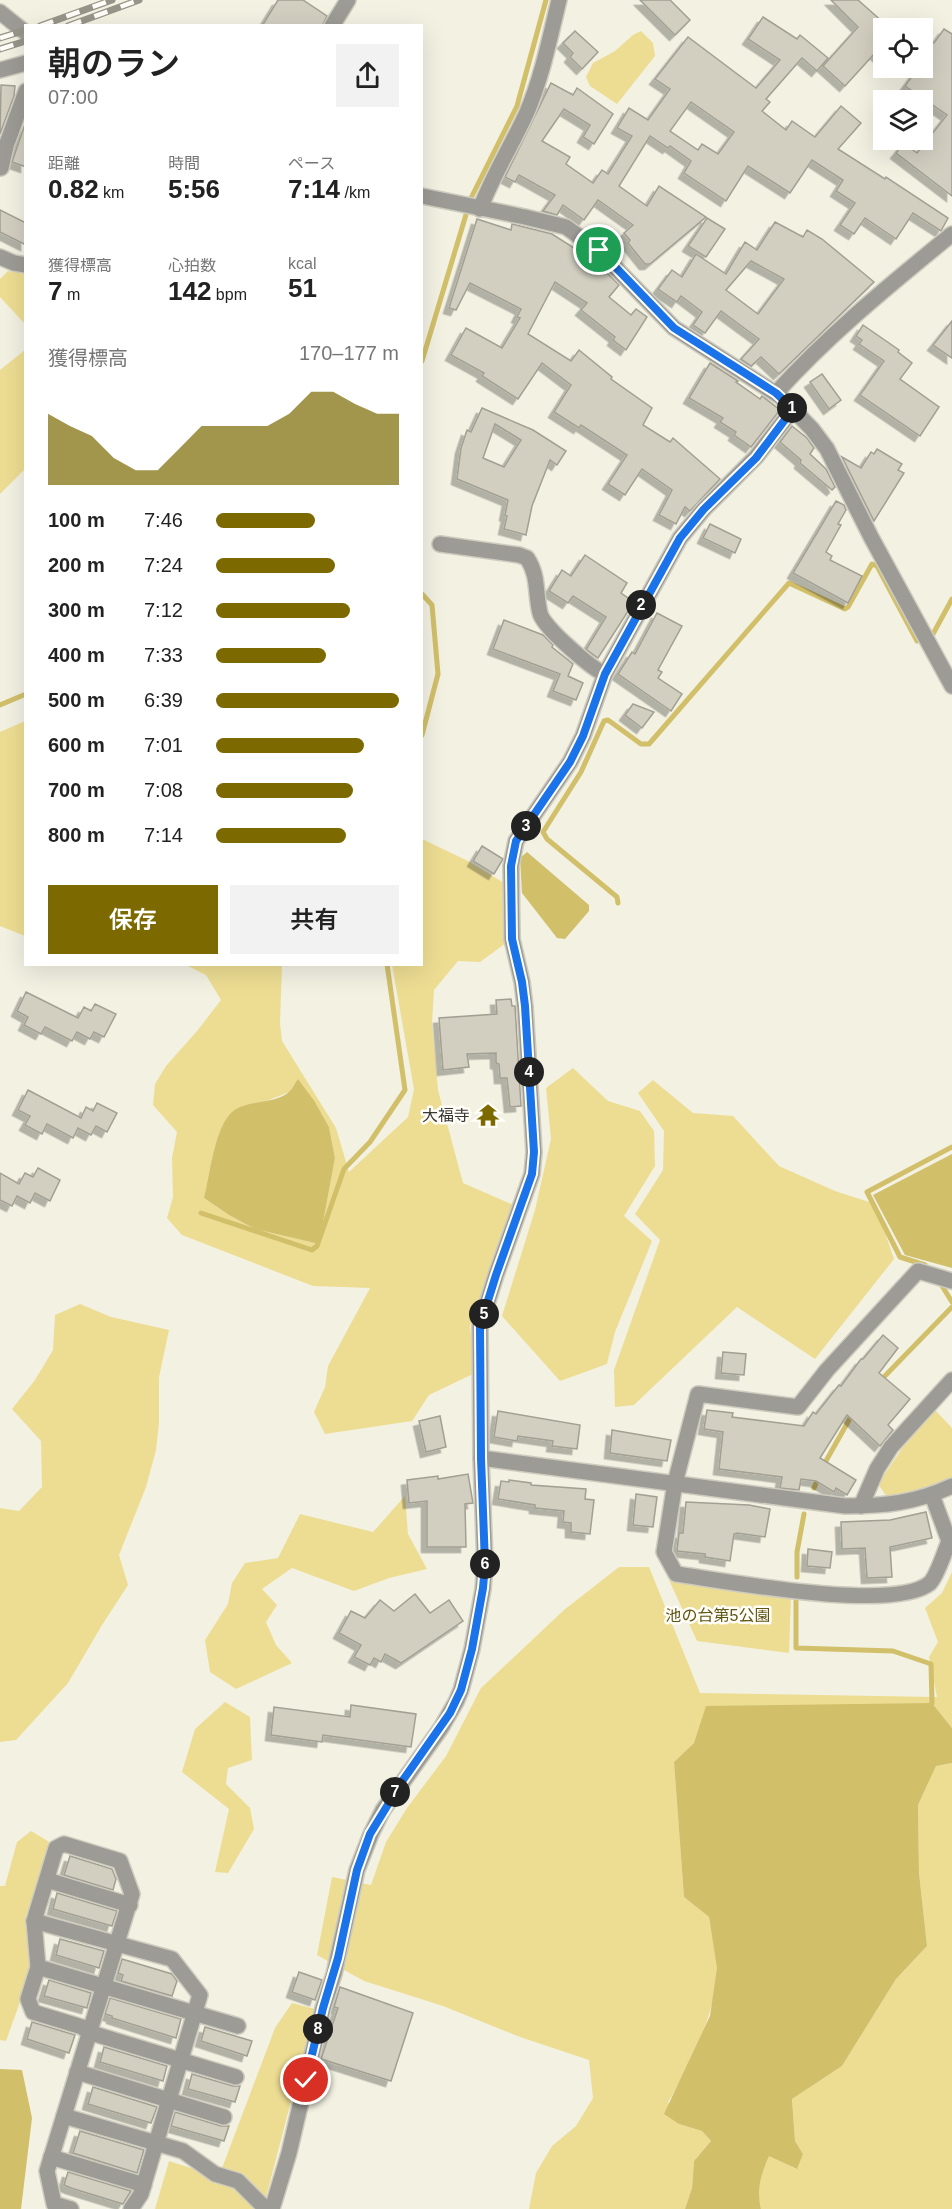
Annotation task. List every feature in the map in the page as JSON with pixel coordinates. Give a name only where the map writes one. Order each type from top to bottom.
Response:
[{"type":"street","points":[[0,5],[4,0]]},
{"type":"street","points":[[333,24],[348,0]]},
{"type":"street","points":[[478,209],[527,111],[543,66],[559,0]]},
{"type":"street","points":[[0,12],[24,31]]},
{"type":"street","points":[[0,70],[24,64]]},
{"type":"street","points":[[1,168],[6,146],[24,96]]},
{"type":"street","points":[[423,196],[566,227],[599,250],[674,328],[776,393],[812,429],[827,449],[871,537],[952,686]]},
{"type":"street","points":[[776,393],[796,370],[858,312],[952,234]]},
{"type":"street","points":[[0,257],[24,265]]},
{"type":"street","points":[[272,2209],[289,2153],[323,2008],[338,1958],[357,1870],[370,1834],[383,1810],[441,1728],[461,1690],[472,1649],[485,1564],[480,1326],[532,1174],[534,1152],[525,1006],[512,939],[512,855],[516,841],[563,775],[575,753],[605,674],[680,538],[704,509],[756,458],[793,409]]},
{"type":"street","points":[[440,544],[527,558],[536,573],[542,618],[583,660],[605,674]]},
{"type":"street","points":[[932,1495],[949,1541],[932,1581],[918,1591],[849,1596],[676,1574],[664,1552],[675,1483],[698,1394],[798,1407],[827,1370],[918,1270],[952,1280]]},
{"type":"street","points":[[861,1506],[877,1468],[891,1447],[952,1380]]},
{"type":"street","points":[[481,1458],[845,1506],[882,1506],[932,1495],[952,1486]]},
{"type":"street","points":[[71,2209],[54,2204],[47,2171],[88,2032],[105,1986],[132,1894],[120,1861],[64,1844],[56,1848],[34,1921],[38,1967],[28,1999],[33,2013],[82,2026],[88,2032],[236,2077]]},
{"type":"street","points":[[47,1880],[130,1905]]},
{"type":"street","points":[[34,1921],[172,1959],[200,1995],[144,2185],[141,2194],[130,2209]]},
{"type":"street","points":[[38,1967],[238,2026]]},
{"type":"street","points":[[77,2072],[224,2117]]},
{"type":"street","points":[[64,2116],[183,2151],[215,2174],[238,2181],[266,2209]]},
{"type":"street","points":[[51,2157],[144,2185]]},
{"type":"green space","points":[[641,31],[653,43],[655,56],[617,104],[590,86],[586,77],[593,63],[615,51]]},
{"type":"green space","points":[[8,271],[24,273],[24,323],[0,297],[0,279]]},
{"type":"green space","points":[[24,351],[24,470],[0,494],[0,370]]},
{"type":"green space","points":[[24,721],[24,936],[0,926],[0,732]]},
{"type":"green space","points":[[423,839],[468,861],[504,883],[506,943],[480,962],[458,961],[434,990],[432,1023],[438,1090],[463,1183],[516,1206],[470,1326],[475,1373],[429,1395],[412,1421],[325,1434],[314,1412],[325,1387],[328,1366],[370,1288],[313,1286],[182,1235],[167,1218],[173,1197],[172,1158],[177,1132],[153,1105],[155,1084],[166,1066],[221,1000],[206,975],[188,966],[282,966],[280,1023],[282,1041],[336,1128],[349,1172],[408,1117],[414,1089],[392,966],[423,966]],"holes":[[[289,1092],[315,1102],[329,1127],[335,1158],[319,1244],[255,1229],[204,1198],[242,1106],[264,1102]]]},
{"type":"green space","points":[[573,1068],[608,1101],[640,1111],[654,1131],[655,1166],[624,1216],[652,1241],[615,1332],[607,1364],[560,1381],[502,1316],[535,1210],[551,1139],[546,1088]]},
{"type":"green space","points":[[653,1080],[693,1113],[733,1116],[779,1166],[835,1191],[875,1204],[894,1259],[815,1359],[737,1307],[634,1405],[615,1407],[614,1370],[660,1240],[635,1214],[663,1170],[664,1131],[638,1093]]},
{"type":"green space","points":[[80,1304],[111,1317],[169,1330],[159,1377],[159,1423],[156,1450],[146,1487],[119,1555],[128,1585],[68,1683],[16,1740],[0,1742],[0,1508],[19,1511],[42,1487],[41,1441],[12,1409],[35,1380],[53,1350],[55,1315]]},
{"type":"green space","points":[[935,1410],[952,1428],[952,1477],[925,1489],[887,1497],[878,1484],[903,1447]]},
{"type":"green space","points":[[405,1496],[408,1534],[427,1569],[389,1578],[354,1591],[292,1568],[262,1589],[277,1605],[266,1622],[276,1645],[292,1663],[236,1689],[210,1672],[205,1640],[228,1604],[232,1583],[245,1563],[278,1558],[300,1514],[373,1532]]},
{"type":"green space","points":[[619,1567],[649,1567],[700,1693],[937,1697],[929,1657],[938,1642],[925,1608],[942,1593],[952,1572],[952,1728],[932,1703],[694,1743],[674,1762],[684,1897],[709,1917],[717,1968],[712,2002],[701,2038],[668,2102],[679,2124],[702,2131],[711,2141],[694,2161],[692,2188],[685,2209],[529,2209],[536,2173],[552,2146],[576,2126],[593,2098],[589,2060],[520,2037],[443,2006],[364,1981],[317,1955],[332,1877],[371,1885],[386,1842],[407,1808],[446,1756],[481,1688],[564,1610]]},
{"type":"green space","name":"池の台第5公園","points":[[669,1580],[791,1597],[789,1653],[697,1641]]},
{"type":"green space","points":[[225,1702],[250,1717],[252,1760],[228,1768],[226,1784],[250,1808],[254,1829],[228,1873],[215,1872],[229,1809],[182,1772],[195,1729]]},
{"type":"green space","points":[[952,1763],[952,2209],[761,2209],[759,2188],[769,2155],[796,2169],[803,2154],[795,2141],[792,2099],[842,2066],[896,1979],[927,1946],[919,1873],[918,1805],[936,1766]]},
{"type":"green space","points":[[31,1831],[51,1843],[25,1919],[30,1974],[6,2041],[0,2040],[0,1886],[5,1886],[17,1842]]},
{"type":"green space","points":[[292,2003],[315,2009],[263,2209],[155,2209],[169,2161],[200,2171],[216,2184],[275,2028]]},
{"type":"shaded area","points":[[527,852],[589,905],[589,911],[565,939],[557,938],[522,893],[520,858]]},
{"type":"shaded area","points":[[298,1079],[315,1102],[329,1127],[335,1158],[319,1244],[255,1229],[204,1198],[216,1142],[230,1114],[244,1106],[284,1096]]},
{"type":"shaded area","points":[[952,1154],[952,1268],[905,1255],[873,1195]]},
{"type":"shaded area","points":[[932,1703],[952,1728],[952,1763],[936,1766],[918,1805],[919,1873],[927,1946],[896,1979],[842,2066],[792,2099],[795,2141],[803,2154],[797,2169],[769,2156],[760,2182],[761,2209],[685,2209],[692,2188],[694,2161],[711,2141],[702,2131],[679,2124],[664,2114],[710,2016],[717,1968],[709,1917],[684,1897],[674,1762],[694,1743],[706,1706]]},
{"type":"shaded area","points":[[0,2069],[22,2070],[32,2118],[21,2209],[0,2209]]},
{"type":"building","points":[[278,0],[303,0],[327,16],[323,24],[263,24]]},
{"type":"building","points":[[640,0],[670,0],[690,20],[675,35]]},
{"type":"building","points":[[831,0],[858,0],[878,18],[873,18],[873,55],[845,86],[823,66],[858,27]]},
{"type":"building","points":[[763,17],[797,39],[800,35],[828,58],[817,71],[802,58],[766,99],[770,102],[762,111],[786,130],[792,121],[815,137],[841,106],[861,123],[838,149],[948,218],[941,231],[913,213],[896,239],[865,218],[854,234],[840,225],[855,203],[836,191],[843,180],[812,160],[790,193],[748,166],[726,201],[684,173],[691,161],[670,146],[668,148],[650,136],[619,186],[647,206],[659,186],[706,217],[650,264],[645,264],[628,243],[630,240],[624,233],[633,225],[598,200],[584,220],[563,205],[557,215],[543,211],[555,195],[519,175],[515,182],[505,177],[551,83],[573,95],[577,88],[613,114],[594,144],[583,137],[590,125],[564,109],[542,141],[570,157],[566,164],[593,183],[602,170],[608,174],[632,136],[617,128],[629,108],[648,120],[670,89],[655,79],[688,37],[756,88],[780,60],[748,39]],"holes":[[[691,102],[734,132],[718,154],[702,144],[698,150],[670,131]]]},
{"type":"building","points":[[944,29],[952,34],[952,196],[896,153],[898,150],[913,150],[917,153],[919,150],[933,150],[933,133],[947,115],[933,105],[933,90],[911,90],[905,86],[911,78],[933,78],[934,43]]},
{"type":"building","points":[[575,31],[598,52],[582,69],[570,57],[573,53],[563,43]]},
{"type":"building","points":[[1,85],[15,86],[14,96],[0,134]]},
{"type":"building","points":[[24,127],[24,166],[12,162]]},
{"type":"building","points":[[0,210],[24,222],[24,244],[0,232]]},
{"type":"building","points":[[707,218],[725,229],[706,257],[688,246]]},
{"type":"building","points":[[477,219],[511,230],[512,224],[552,234],[596,262],[619,285],[609,297],[631,315],[636,309],[647,317],[626,350],[613,340],[615,337],[581,310],[587,303],[555,282],[528,334],[571,361],[579,350],[612,377],[611,379],[652,408],[643,425],[670,442],[673,438],[720,479],[690,511],[685,507],[676,524],[659,515],[672,490],[642,469],[625,495],[608,484],[627,455],[581,425],[579,428],[554,412],[571,385],[542,363],[518,399],[482,376],[484,373],[451,355],[466,328],[502,348],[520,318],[517,317],[521,309],[470,283],[456,310],[449,308]]},
{"type":"building","points":[[775,222],[803,237],[807,230],[822,239],[874,282],[779,374],[761,357],[751,366],[741,359],[759,339],[721,311],[705,333],[693,325],[702,312],[681,296],[677,302],[658,289],[672,270],[682,277],[696,254],[726,274],[745,242],[757,250]],"holes":[[[751,261],[784,279],[758,314],[726,290]]]},
{"type":"building","points":[[952,321],[952,358],[933,345]]},
{"type":"building","points":[[863,325],[899,350],[898,352],[912,363],[900,379],[939,407],[920,436],[860,395],[884,361],[859,344],[862,340],[856,336]]},
{"type":"building","points":[[710,363],[760,399],[762,396],[780,410],[751,447],[734,435],[736,432],[720,422],[723,418],[689,398]]},
{"type":"building","points":[[822,374],[841,400],[829,409],[810,382]]},
{"type":"building","points":[[482,408],[533,430],[566,451],[557,465],[550,460],[532,506],[526,535],[504,529],[508,500],[457,479],[461,448],[467,430],[471,432]],"holes":[[[495,424],[521,440],[504,467],[483,458]]]},
{"type":"building","points":[[792,426],[807,438],[814,448],[810,454],[826,469],[835,487],[832,490],[800,463],[801,460],[780,442]]},
{"type":"building","points":[[877,449],[902,464],[898,470],[904,473],[874,521],[842,457],[861,468],[871,452],[874,454]]},
{"type":"building","points":[[836,501],[844,505],[846,510],[838,524],[841,525],[826,552],[832,556],[830,560],[862,576],[848,603],[793,573]]},
{"type":"building","points":[[710,524],[741,539],[735,553],[703,538]]},
{"type":"building","points":[[585,555],[627,583],[621,593],[634,602],[598,658],[587,648],[606,617],[573,596],[568,603],[549,591],[562,570],[571,576]]},
{"type":"building","points":[[657,613],[682,626],[658,670],[662,672],[658,678],[682,694],[671,711],[618,674],[632,652],[635,654]]},
{"type":"building","points":[[504,620],[543,635],[553,645],[552,647],[573,664],[568,676],[583,683],[576,700],[553,691],[560,674],[493,649]]},
{"type":"building","points":[[633,704],[654,712],[642,728],[625,715]]},
{"type":"building","points":[[482,846],[503,859],[494,874],[473,861]]},
{"type":"building","points":[[26,992],[78,1018],[84,1007],[91,1011],[95,1004],[116,1014],[104,1037],[94,1032],[90,1039],[77,1032],[72,1041],[45,1027],[41,1034],[24,1025],[28,1017],[17,1011]]},
{"type":"building","points":[[511,999],[512,1006],[515,1006],[521,1106],[510,1107],[507,1078],[500,1078],[496,1053],[467,1054],[469,1067],[443,1070],[439,1018],[497,1014],[496,1000]]},
{"type":"building","points":[[28,1090],[81,1118],[86,1107],[93,1111],[97,1103],[117,1113],[107,1132],[96,1126],[91,1135],[78,1128],[73,1138],[47,1124],[42,1134],[25,1125],[30,1116],[18,1110]]},
{"type":"building","points":[[38,1168],[60,1180],[50,1201],[35,1193],[30,1203],[17,1196],[12,1206],[0,1200],[0,1173],[19,1184],[25,1173],[33,1177]]},
{"type":"building","points":[[883,1335],[898,1348],[879,1373],[910,1399],[888,1425],[893,1430],[880,1446],[847,1415],[820,1458],[856,1480],[847,1495],[836,1488],[834,1492],[816,1481],[801,1479],[799,1490],[780,1488],[782,1477],[719,1469],[723,1432],[704,1429],[707,1410],[733,1413],[732,1417],[804,1426],[813,1412],[816,1414]]},
{"type":"building","points":[[723,1352],[746,1354],[744,1375],[721,1373]]},
{"type":"building","points":[[498,1411],[580,1425],[577,1449],[552,1446],[553,1441],[518,1436],[517,1441],[494,1437]]},
{"type":"building","points":[[440,1416],[446,1447],[426,1452],[419,1421]]},
{"type":"building","points":[[612,1430],[671,1440],[667,1461],[610,1453]]},
{"type":"building","points":[[468,1474],[473,1503],[465,1504],[466,1547],[427,1547],[427,1501],[409,1503],[407,1480],[438,1476],[438,1479]]},
{"type":"building","points":[[509,1480],[531,1483],[531,1485],[586,1489],[585,1499],[594,1500],[590,1534],[571,1532],[571,1523],[563,1522],[564,1511],[535,1508],[535,1505],[498,1499],[501,1481],[509,1482]]},
{"type":"building","points":[[636,1494],[657,1497],[653,1527],[633,1525]]},
{"type":"building","points":[[686,1502],[749,1505],[770,1509],[765,1537],[734,1534],[730,1561],[705,1557],[705,1554],[677,1551],[679,1533],[683,1533]]},
{"type":"building","points":[[926,1512],[932,1538],[890,1547],[892,1577],[867,1578],[865,1548],[842,1549],[841,1522],[890,1520]]},
{"type":"building","points":[[808,1549],[832,1552],[830,1568],[807,1566]]},
{"type":"building","points":[[415,1594],[430,1613],[449,1600],[463,1621],[401,1663],[385,1654],[381,1662],[374,1658],[370,1665],[354,1657],[361,1645],[339,1633],[351,1611],[365,1618],[380,1600],[394,1611]]},
{"type":"building","points":[[351,1705],[416,1714],[411,1747],[323,1735],[322,1742],[271,1735],[274,1707],[350,1717]]},
{"type":"building","points":[[70,1856],[112,1869],[116,1879],[113,1890],[64,1875]]},
{"type":"building","points":[[57,1893],[117,1911],[112,1926],[53,1909]]},
{"type":"building","points":[[60,1939],[104,1951],[99,1968],[56,1955]]},
{"type":"building","points":[[122,1959],[172,1974],[177,1981],[172,1996],[121,1981],[123,1975],[118,1973]]},
{"type":"building","points":[[299,1972],[322,1980],[315,2000],[292,1992]]},
{"type":"building","points":[[49,1980],[91,1993],[87,2008],[44,1996]]},
{"type":"building","points":[[340,1987],[413,2013],[391,2081],[321,2059],[338,2008],[334,2007]]},
{"type":"building","points":[[110,1998],[181,2019],[176,2038],[105,2014]]},
{"type":"building","points":[[32,2022],[75,2035],[69,2053],[27,2039]]},
{"type":"building","points":[[205,2027],[252,2041],[247,2056],[201,2041]]},
{"type":"building","points":[[104,2047],[167,2066],[163,2081],[100,2062]]},
{"type":"building","points":[[192,2074],[240,2086],[235,2102],[188,2089]]},
{"type":"building","points":[[93,2087],[157,2107],[151,2123],[88,2104]]},
{"type":"building","points":[[175,2112],[221,2126],[229,2126],[224,2141],[171,2126]]},
{"type":"building","points":[[80,2131],[144,2150],[137,2173],[73,2153]]},
{"type":"building","points":[[68,2172],[131,2191],[123,2204],[64,2185]]},
{"type":"waterway","points":[[423,358],[471,198],[517,106],[546,0]]},
{"type":"waterway","points":[[618,903],[617,897],[547,839],[543,832],[581,772],[604,721],[608,720],[641,744],[649,744],[789,583],[845,609],[872,564],[877,566],[917,641]]},
{"type":"waterway","points":[[423,595],[432,605],[438,674],[423,731]]},
{"type":"waterway","points":[[933,634],[952,599]]},
{"type":"waterway","points":[[0,705],[24,695]]},
{"type":"waterway","points":[[201,1213],[312,1250],[317,1246],[344,1169],[370,1142],[405,1090],[387,966]]},
{"type":"waterway","points":[[925,1265],[900,1257],[867,1192],[952,1147]]},
{"type":"waterway","points":[[939,1281],[952,1302]]},
{"type":"waterway","points":[[880,1381],[952,1307]]},
{"type":"waterway","points":[[822,1468],[853,1413]]},
{"type":"waterway","points":[[814,1488],[819,1476]]},
{"type":"waterway","points":[[797,1577],[797,1552],[804,1514]]},
{"type":"waterway","points":[[796,1600],[796,1648],[893,1651],[931,1664],[932,1703],[928,1709]]},
{"type":"railway","points":[[46,24],[112,0]]},
{"type":"railway","points":[[73,24],[139,0]]},
{"type":"railway","points":[[0,38],[24,31]]},
{"type":"railway","points":[[0,49],[24,42]]},
{"type":"place","name":"大福寺","points":[[488,1115]]},
{"type":"route","points":[[306,2080],[323,2008],[338,1958],[357,1870],[370,1834],[383,1810],[441,1728],[456,1702],[472,1649],[483,1588],[485,1564],[480,1326],[532,1174],[534,1152],[525,1006],[512,939],[511,866],[516,841],[563,775],[583,736],[605,674],[680,538],[704,509],[756,458],[793,409],[776,393],[674,328],[599,250]]}]
